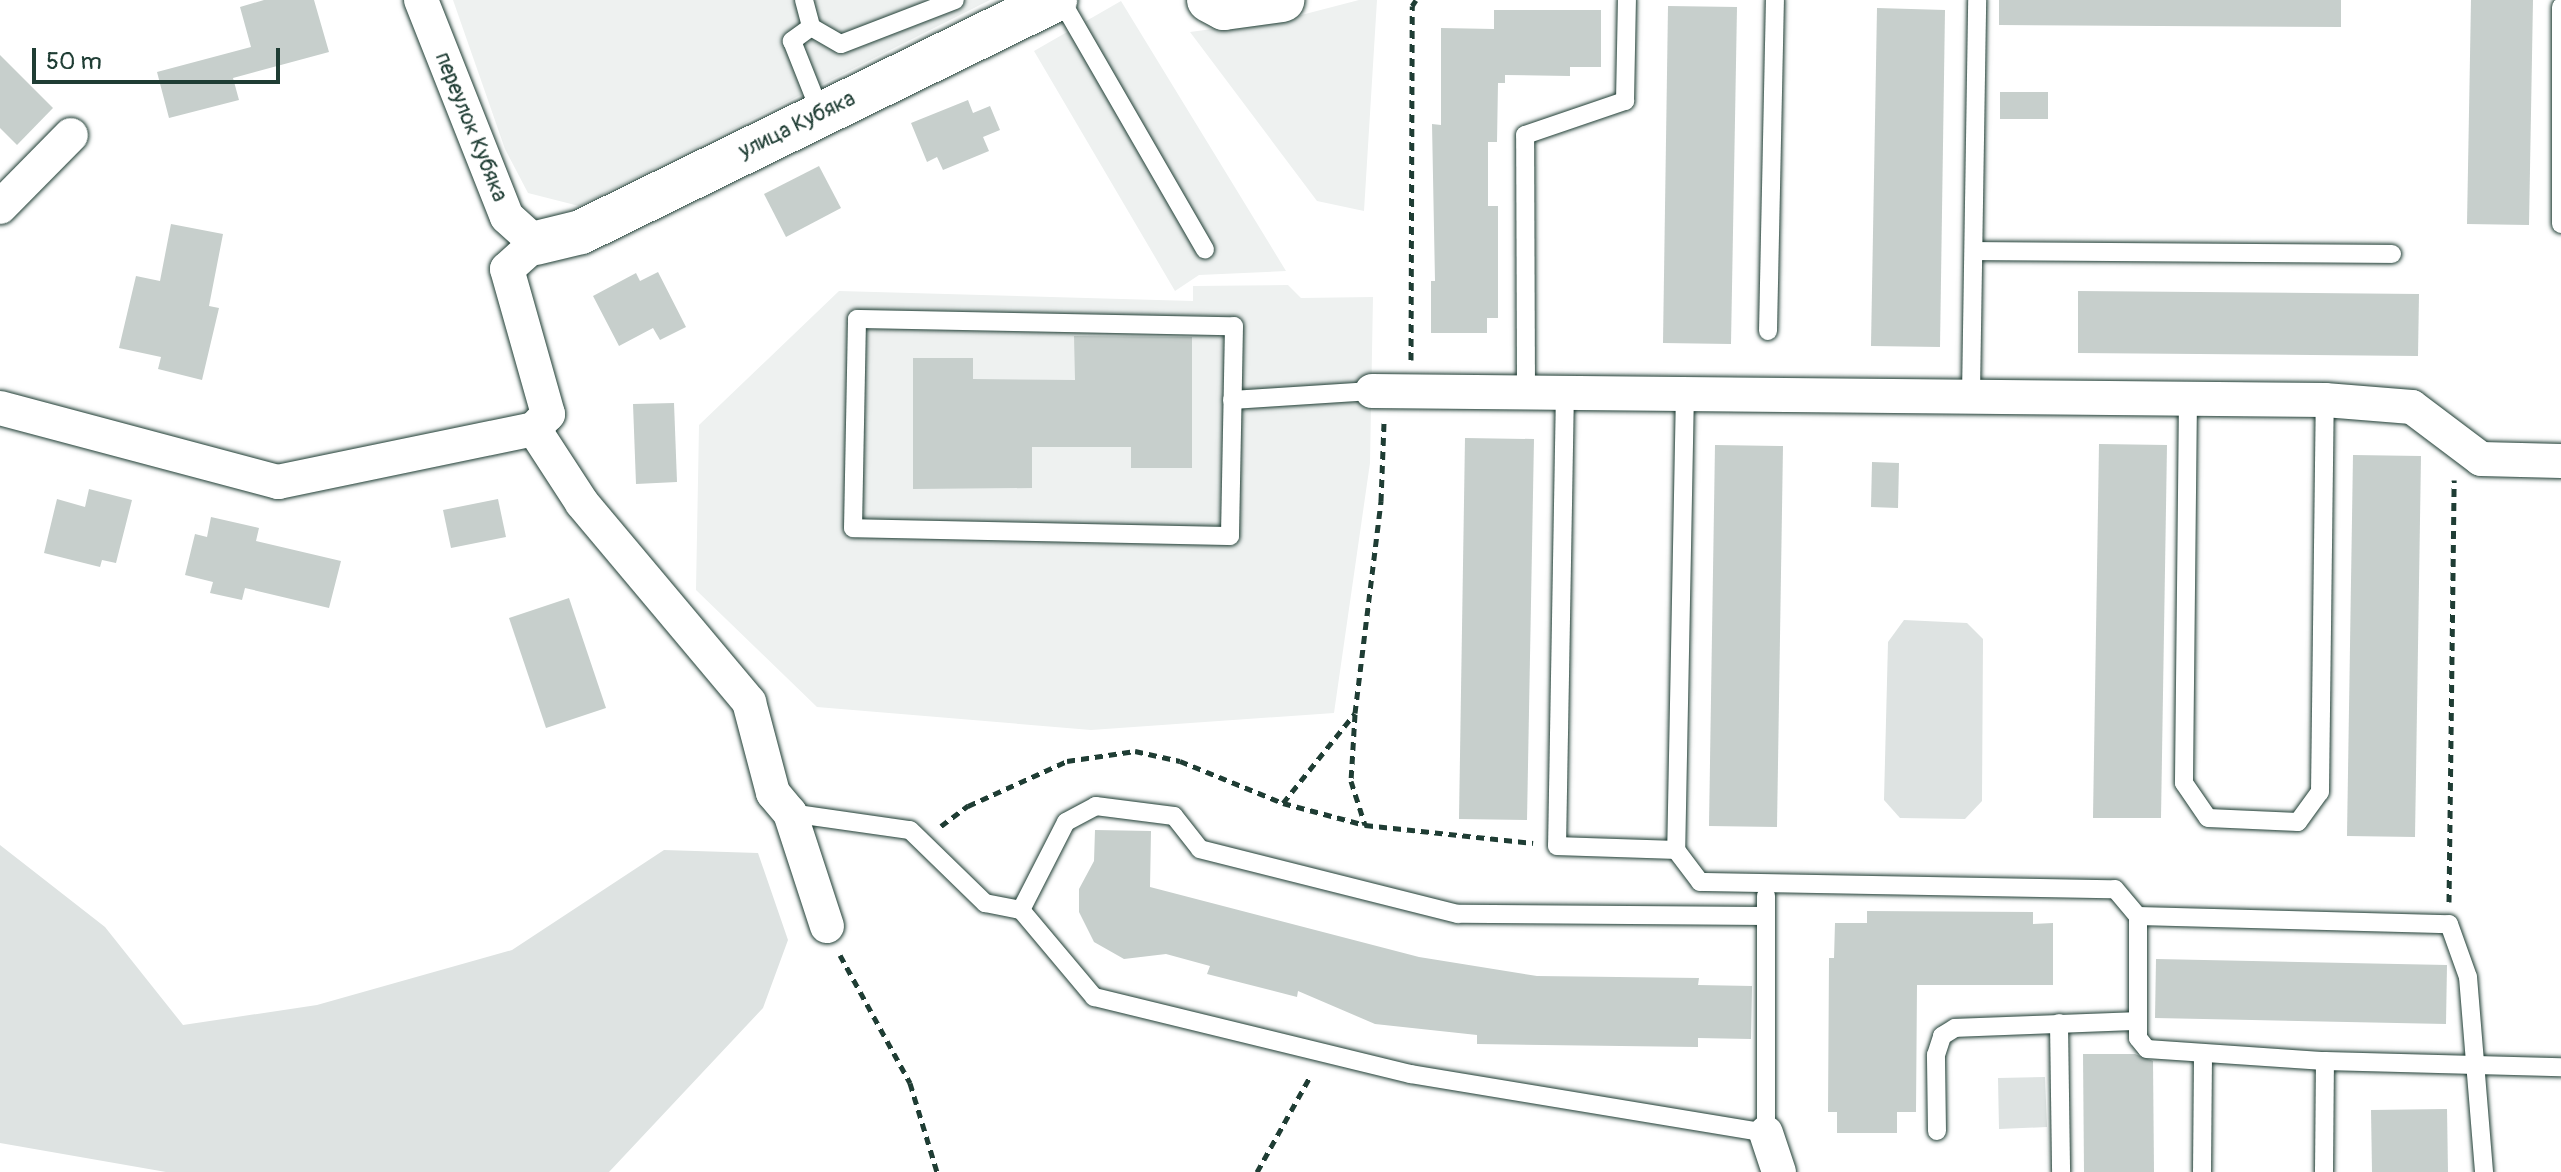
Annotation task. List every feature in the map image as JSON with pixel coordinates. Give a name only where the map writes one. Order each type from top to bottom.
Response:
[{"type":"street","name":"переулок Кубяка","points":[[421,0],[507,217],[536,243]]},
{"type":"street","name":"улица Кубяка","points":[[536,243],[581,232],[1058,0]]},
{"type":"street","points":[[1209,0],[1224,8],[1282,0]]},
{"type":"street","points":[[0,207],[71,135]]},
{"type":"street","points":[[0,408],[278,482],[534,429],[548,414],[507,269],[536,243]]},
{"type":"street","points":[[1389,390],[2325,400],[2412,407],[2454,443],[2481,459],[2561,461]]},
{"type":"street","points":[[534,429],[582,503],[749,702],[773,793],[790,813],[827,926]]},
{"type":"street","points":[[1766,1133],[1779,1172]]},
{"type":"lane","points":[[804,0],[811,27],[841,44],[955,0]]},
{"type":"lane","points":[[1058,0],[1205,249]]},
{"type":"lane","points":[[1526,390],[1525,135],[1625,101],[1627,0]]},
{"type":"lane","points":[[1768,331],[1775,0]]},
{"type":"lane","points":[[1971,394],[1977,0]]},
{"type":"lane","points":[[2561,7],[2561,224]]},
{"type":"lane","points":[[811,27],[792,41],[821,114]]},
{"type":"lane","points":[[1975,251],[2392,254]]},
{"type":"lane","points":[[857,319],[1234,326],[1232,400],[1230,536],[853,528],[857,319]]},
{"type":"lane","points":[[1232,400],[1389,390]]},
{"type":"lane","points":[[1565,390],[1557,846],[1676,850]]},
{"type":"lane","points":[[1685,391],[1676,850],[1700,882],[2115,889],[2138,916],[2138,1038],[2147,1049],[2325,1061],[2561,1067]]},
{"type":"lane","points":[[2188,397],[2184,783],[2208,818],[2298,822],[2320,792],[2325,400]]},
{"type":"lane","points":[[1021,910],[1066,822],[1096,806],[1174,816],[1200,849],[1458,914],[1766,916]]},
{"type":"lane","points":[[790,813],[910,830],[985,903],[1021,910],[1094,997],[1411,1074],[1766,1133],[1766,896]]},
{"type":"lane","points":[[2138,916],[2449,924],[2468,977],[2484,1172]]},
{"type":"lane","points":[[1937,1131],[1936,1055],[1942,1036],[1955,1028],[2138,1021]]},
{"type":"lane","points":[[2059,1023],[2061,1172]]},
{"type":"lane","points":[[2202,1172],[2203,1054]]},
{"type":"lane","points":[[2324,1172],[2325,1061]]},
{"type":"path","points":[[1365,825],[1351,781],[1355,713],[1381,501],[1412,6],[1416,0]]},
{"type":"path","points":[[2449,924],[2454,443]]},
{"type":"path","points":[[1283,803],[1355,713]]},
{"type":"path","points":[[922,841],[968,806],[1067,761],[1135,751],[1180,761],[1283,803],[1365,825],[1557,846]]},
{"type":"path","points":[[827,926],[859,995],[910,1083],[937,1172]]},
{"type":"path","points":[[1257,1172],[1323,1053]]},
{"type":"shaded area","points":[[453,0],[990,0],[579,206],[528,193],[505,149]]},
{"type":"shaded area","points":[[1359,0],[1377,0],[1364,211],[1317,201],[1190,32],[1286,19]]},
{"type":"shaded area","points":[[1121,1],[1286,271],[1199,275],[1175,291],[1034,51]]},
{"type":"shaded area","points":[[1288,285],[1301,298],[1373,297],[1370,463],[1334,713],[1091,730],[817,707],[696,590],[699,425],[839,291],[1193,301],[1193,286]]},
{"type":"shaded area","points":[[1904,620],[1967,623],[1983,639],[1982,801],[1965,819],[1900,818],[1884,800],[1888,642]]},
{"type":"shaded area","points":[[0,845],[105,927],[183,1025],[317,1005],[512,950],[664,850],[758,853],[788,940],[763,1008],[609,1172],[166,1172],[0,1143]]},
{"type":"shaded area","points":[[2045,1077],[2047,1127],[1999,1129],[1998,1078]]},
{"type":"building","points":[[264,0],[314,0],[329,52],[233,78],[239,100],[169,118],[157,72],[251,47],[240,7]]},
{"type":"building","points":[[1999,0],[2341,0],[2341,27],[1999,25]]},
{"type":"building","points":[[2471,0],[2533,0],[2529,225],[2467,224]]},
{"type":"building","points":[[1668,6],[1737,7],[1731,344],[1663,343]]},
{"type":"building","points":[[1877,8],[1945,10],[1940,347],[1871,346]]},
{"type":"building","points":[[1494,10],[1601,10],[1601,67],[1570,67],[1570,76],[1505,75],[1505,83],[1498,83],[1497,142],[1488,142],[1488,206],[1498,206],[1498,318],[1487,318],[1487,333],[1431,333],[1431,281],[1435,281],[1432,124],[1441,125],[1441,28],[1494,29]]},
{"type":"building","points":[[0,55],[53,108],[17,145],[0,128]]},
{"type":"building","points":[[2000,92],[2048,92],[2048,119],[2000,119]]},
{"type":"building","points":[[968,100],[973,113],[990,106],[1000,130],[983,137],[989,151],[943,170],[937,157],[927,162],[911,123]]},
{"type":"building","points":[[819,166],[841,208],[786,237],[764,194]]},
{"type":"building","points":[[171,224],[223,234],[209,306],[219,308],[202,380],[158,369],[161,357],[119,348],[136,276],[160,281]]},
{"type":"building","points":[[658,272],[686,327],[660,340],[653,328],[619,346],[593,296],[636,273],[640,281]]},
{"type":"building","points":[[2078,291],[2419,294],[2418,356],[2078,353]]},
{"type":"building","points":[[1074,336],[1192,337],[1192,468],[1131,468],[1131,447],[1032,447],[1032,488],[913,489],[913,358],[973,358],[973,379],[1075,380]]},
{"type":"building","points":[[674,403],[677,482],[636,484],[633,404]]},
{"type":"building","points":[[1465,438],[1534,439],[1527,820],[1459,819]]},
{"type":"building","points":[[2099,444],[2167,445],[2161,818],[2093,818]]},
{"type":"building","points":[[1715,445],[1783,446],[1777,827],[1709,826]]},
{"type":"building","points":[[2353,455],[2421,456],[2415,837],[2347,836]]},
{"type":"building","points":[[1872,462],[1899,463],[1898,508],[1871,507]]},
{"type":"building","points":[[89,489],[132,500],[116,563],[102,560],[100,567],[44,553],[57,499],[85,507]]},
{"type":"building","points":[[498,499],[506,537],[451,548],[443,510]]},
{"type":"building","points":[[211,517],[259,528],[256,541],[341,561],[329,608],[245,588],[242,600],[210,593],[213,582],[185,575],[195,534],[207,537]]},
{"type":"building","points":[[569,598],[606,708],[546,728],[509,618]]},
{"type":"building","points":[[1095,830],[1151,831],[1150,887],[1419,957],[1537,976],[1699,978],[1698,985],[1752,986],[1751,1039],[1698,1038],[1698,1047],[1477,1044],[1477,1035],[1375,1024],[1298,991],[1297,997],[1207,974],[1210,966],[1166,954],[1124,959],[1094,942],[1079,912],[1079,889],[1094,861]]},
{"type":"building","points":[[1867,911],[2033,912],[2033,924],[2053,923],[2053,985],[1917,985],[1916,1112],[1897,1112],[1897,1133],[1837,1133],[1837,1112],[1828,1112],[1829,958],[1834,958],[1835,923],[1867,923]]},
{"type":"building","points":[[2156,959],[2447,965],[2446,1024],[2155,1018]]},
{"type":"building","points":[[2083,1054],[2135,1054],[2153,1061],[2154,1172],[2084,1172]]},
{"type":"building","points":[[2447,1109],[2448,1172],[2372,1172],[2371,1110]]}]
